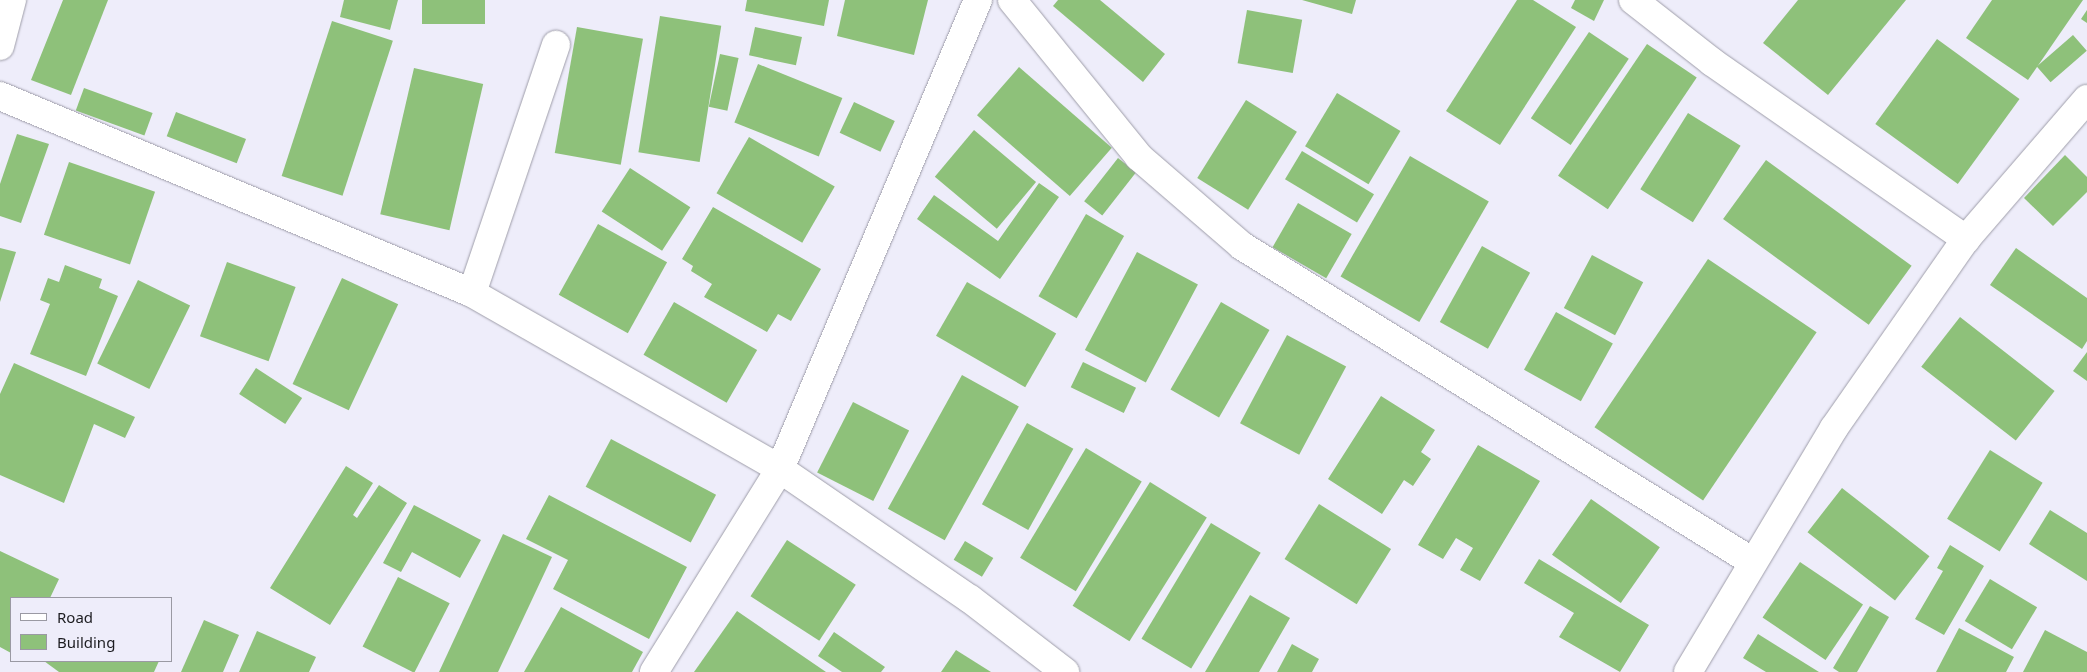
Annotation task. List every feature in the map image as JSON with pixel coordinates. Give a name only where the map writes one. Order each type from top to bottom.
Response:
[{"type":"street","points":[[654,672],[780,469],[978,0]]},
{"type":"street","points":[[1012,0],[1139,157],[1242,246],[1753,562]]},
{"type":"street","points":[[1633,0],[1712,62],[1966,239]]},
{"type":"street","points":[[0,46],[9,1]]},
{"type":"street","points":[[472,293],[556,45]]},
{"type":"street","points":[[0,96],[472,293],[780,469],[970,598],[1065,672]]},
{"type":"street","points":[[1688,672],[1834,428],[1966,239],[2087,99]]},
{"type":"building","points":[[63,0],[108,0],[71,95],[31,80]]},
{"type":"building","points":[[344,0],[398,0],[390,30],[340,17]]},
{"type":"building","points":[[422,0],[485,0],[485,24],[422,24]]},
{"type":"building","points":[[747,0],[829,0],[824,26],[745,11]]},
{"type":"building","points":[[845,0],[928,0],[914,55],[837,36]]},
{"type":"building","points":[[1058,0],[1100,0],[1165,54],[1143,82],[1053,6]]},
{"type":"building","points":[[1302,0],[1356,0],[1352,14]]},
{"type":"building","points":[[1517,0],[1533,0],[1576,27],[1500,145],[1446,111]]},
{"type":"building","points":[[1575,0],[1604,0],[1594,21],[1571,8]]},
{"type":"building","points":[[1798,0],[1906,0],[1828,95],[1763,43]]},
{"type":"building","points":[[1992,0],[2083,0],[2028,80],[1966,38]]},
{"type":"building","points":[[1247,10],[1302,20],[1293,73],[1238,63]]},
{"type":"building","points":[[2087,10],[2087,23],[2081,19]]},
{"type":"building","points":[[660,16],[721,26],[700,162],[638,152]]},
{"type":"building","points":[[332,21],[393,41],[342,196],[282,176]]},
{"type":"building","points":[[577,27],[643,39],[621,165],[555,153]]},
{"type":"building","points":[[755,27],[802,37],[796,65],[749,55]]},
{"type":"building","points":[[1589,32],[1629,59],[1571,145],[1531,118]]},
{"type":"building","points":[[2073,35],[2087,51],[2051,82],[2037,66]]},
{"type":"building","points":[[1937,39],[2020,99],[1958,184],[1875,124]]},
{"type":"building","points":[[1647,44],[1697,78],[1608,209],[1558,176]]},
{"type":"building","points":[[720,54],[739,58],[727,111],[709,107]]},
{"type":"building","points":[[758,64],[842,98],[819,157],[734,122]]},
{"type":"building","points":[[1019,67],[1112,148],[1070,196],[977,115]]},
{"type":"building","points":[[414,68],[483,84],[449,230],[380,214]]},
{"type":"building","points":[[84,88],[153,113],[144,136],[76,111]]},
{"type":"building","points":[[1337,93],[1400,131],[1368,184],[1305,146]]},
{"type":"building","points":[[1246,100],[1297,132],[1248,210],[1197,178]]},
{"type":"building","points":[[854,102],[895,121],[880,152],[840,133]]},
{"type":"building","points":[[176,112],[246,139],[237,163],[167,136]]},
{"type":"building","points":[[1688,113],[1741,146],[1693,222],[1640,189]]},
{"type":"building","points":[[974,130],[1036,182],[997,229],[935,177]]},
{"type":"building","points":[[17,134],[49,144],[21,223],[0,216],[0,184]]},
{"type":"building","points":[[749,137],[835,186],[802,243],[716,193]]},
{"type":"building","points":[[1302,151],[1374,194],[1357,223],[1285,179]]},
{"type":"building","points":[[2065,155],[2087,177],[2087,192],[2053,226],[2024,198]]},
{"type":"building","points":[[1410,156],[1489,202],[1419,322],[1340,276]]},
{"type":"building","points":[[1118,158],[1136,172],[1102,216],[1084,201]]},
{"type":"building","points":[[1766,160],[1912,266],[1869,325],[1723,219]]},
{"type":"building","points":[[69,162],[155,192],[130,264],[44,235]]},
{"type":"building","points":[[630,168],[690,207],[662,251],[602,212]]},
{"type":"building","points":[[1039,183],[1059,197],[1000,279],[917,219],[934,195],[998,241]]},
{"type":"building","points":[[1298,203],[1352,234],[1326,278],[1272,247]]},
{"type":"building","points":[[713,207],[821,269],[791,321],[778,314],[767,332],[704,297],[712,284],[691,271],[693,266],[682,259]]},
{"type":"building","points":[[1086,214],[1124,236],[1077,318],[1038,296]]},
{"type":"building","points":[[598,224],[667,262],[628,333],[559,295]]},
{"type":"building","points":[[1482,246],[1530,273],[1488,349],[1440,322]]},
{"type":"building","points":[[0,248],[16,252],[0,302]]},
{"type":"building","points":[[2016,248],[2087,298],[2087,341],[2082,349],[1990,285]]},
{"type":"building","points":[[1137,252],[1198,284],[1146,382],[1085,350]]},
{"type":"building","points":[[1592,255],[1643,282],[1615,335],[1564,308]]},
{"type":"building","points":[[1708,259],[1817,332],[1703,501],[1594,427]]},
{"type":"building","points":[[227,262],[296,287],[269,361],[200,336]]},
{"type":"building","points":[[65,265],[102,279],[99,288],[118,296],[86,376],[30,354],[50,304],[40,300],[48,278],[59,282]]},
{"type":"building","points":[[342,278],[398,304],[349,410],[293,384]]},
{"type":"building","points":[[138,280],[190,305],[149,389],[97,364]]},
{"type":"building","points":[[967,282],[1056,333],[1025,387],[936,336]]},
{"type":"building","points":[[674,302],[757,350],[727,403],[644,355]]},
{"type":"building","points":[[1221,302],[1269,330],[1219,417],[1170,389]]},
{"type":"building","points":[[1556,312],[1613,344],[1581,401],[1524,370]]},
{"type":"building","points":[[1960,317],[2055,391],[2016,441],[1921,367]]},
{"type":"building","points":[[1287,335],[1346,366],[1299,455],[1240,423]]},
{"type":"building","points":[[2087,352],[2087,381],[2073,371]]},
{"type":"building","points":[[1083,362],[1136,388],[1124,413],[1071,387]]},
{"type":"building","points":[[14,363],[135,417],[125,438],[94,424],[64,503],[0,475],[0,394]]},
{"type":"building","points":[[256,368],[302,398],[285,424],[239,394]]},
{"type":"building","points":[[962,375],[1019,407],[945,540],[888,509]]},
{"type":"building","points":[[1381,396],[1435,430],[1421,452],[1431,459],[1413,486],[1404,480],[1382,514],[1328,479]]},
{"type":"building","points":[[853,402],[909,431],[873,501],[817,472]]},
{"type":"building","points":[[1027,423],[1073,449],[1028,530],[982,504]]},
{"type":"building","points":[[611,439],[716,495],[691,543],[586,487]]},
{"type":"building","points":[[1478,445],[1540,481],[1480,581],[1460,570],[1473,548],[1456,538],[1443,559],[1418,545]]},
{"type":"building","points":[[1086,448],[1142,481],[1076,591],[1020,558]]},
{"type":"building","points":[[1990,450],[2043,483],[2000,552],[1947,519]]},
{"type":"building","points":[[346,466],[373,483],[353,515],[357,518],[379,485],[407,503],[330,625],[270,588]]},
{"type":"building","points":[[1150,482],[1207,518],[1129,641],[1073,606]]},
{"type":"building","points":[[1842,488],[1929,556],[1895,600],[1808,532]]},
{"type":"building","points":[[549,495],[687,567],[649,639],[553,589],[568,560],[526,539]]},
{"type":"building","points":[[1591,499],[1660,547],[1621,603],[1552,555]]},
{"type":"building","points":[[1319,504],[1391,549],[1357,604],[1285,559]]},
{"type":"building","points":[[414,505],[481,540],[460,578],[412,552],[401,572],[383,563]]},
{"type":"building","points":[[2050,510],[2087,533],[2087,581],[2029,544]]},
{"type":"building","points":[[1211,523],[1261,553],[1191,669],[1141,639]]},
{"type":"building","points":[[503,534],[552,557],[498,672],[439,672]]},
{"type":"building","points":[[787,540],[856,585],[819,641],[751,596]]},
{"type":"building","points":[[965,541],[993,558],[982,577],[954,560]]},
{"type":"building","points":[[1950,545],[1984,566],[1944,635],[1915,619],[1943,571],[1937,568]]},
{"type":"building","points":[[0,551],[59,579],[50,597],[10,597],[10,652],[0,647]]},
{"type":"building","points":[[1539,559],[1649,625],[1620,672],[1559,637],[1574,613],[1524,583]]},
{"type":"building","points":[[1800,562],[1863,604],[1826,660],[1763,618]]},
{"type":"building","points":[[398,577],[450,603],[415,672],[363,646]]},
{"type":"building","points":[[1990,579],[2037,607],[2012,649],[1965,621]]},
{"type":"building","points":[[1250,595],[1290,618],[1259,672],[1205,672]]},
{"type":"building","points":[[1870,606],[1889,617],[1857,672],[1839,672],[1833,668]]},
{"type":"building","points":[[561,607],[643,652],[632,672],[524,672]]},
{"type":"building","points":[[737,611],[826,672],[694,672]]},
{"type":"building","points":[[204,620],[239,635],[223,672],[181,672]]},
{"type":"building","points":[[1959,628],[2014,657],[2006,672],[1936,672]]},
{"type":"building","points":[[2045,630],[2087,652],[2087,672],[2023,672]]},
{"type":"building","points":[[257,631],[316,657],[309,672],[239,672]]},
{"type":"building","points":[[834,632],[885,667],[881,672],[842,672],[818,656]]},
{"type":"building","points":[[1758,634],[1819,672],[1766,672],[1743,658]]},
{"type":"building","points":[[1292,644],[1319,659],[1312,672],[1277,672]]},
{"type":"building","points":[[956,650],[991,672],[941,672]]},
{"type":"building","points":[[45,662],[159,662],[154,672],[59,672]]}]
